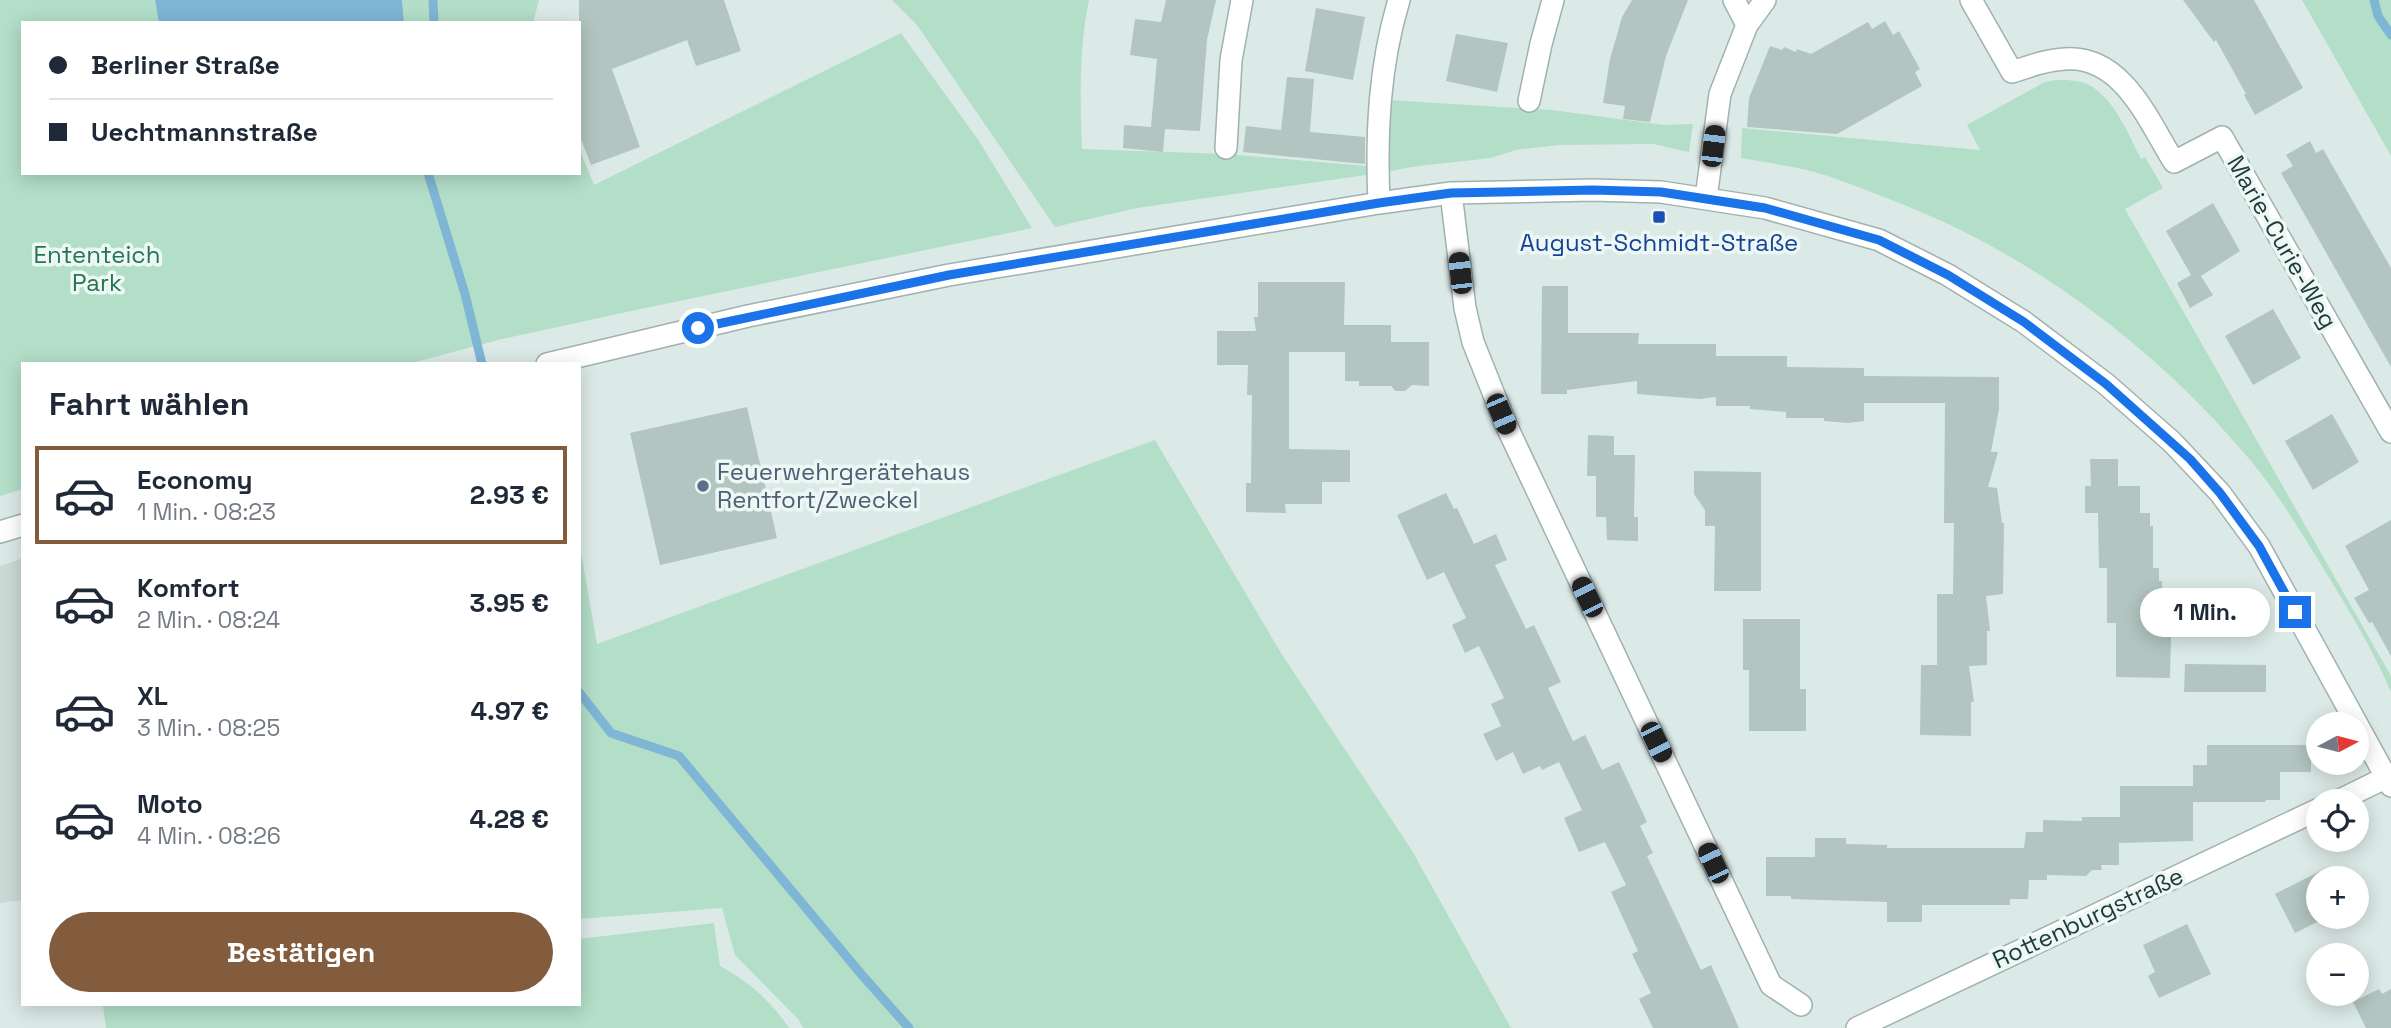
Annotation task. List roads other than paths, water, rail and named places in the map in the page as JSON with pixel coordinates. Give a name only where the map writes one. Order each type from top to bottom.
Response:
[{"type":"street","points":[[1226,148],[1231,60],[1242,0]]},
{"type":"street","points":[[1379,203],[1378,118],[1384,67],[1399,0]]},
{"type":"street","points":[[1529,101],[1553,0]]},
{"type":"street","points":[[1734,0],[1747,25]]},
{"type":"street","points":[[1706,198],[1720,94],[1747,25],[1765,0]]},
{"type":"street","name":"Marie-Curie-Weg","points":[[1971,0],[2012,72],[2068,58],[2086,61],[2109,71],[2127,87],[2174,162],[2222,137],[2391,432]]},
{"type":"street","points":[[555,362],[748,316],[949,275],[1451,193],[1593,190],[1661,192],[1765,208],[1879,240],[1948,275],[2024,322],[2106,384],[2190,459],[2220,493],[2259,546],[2390,780],[2368,789]]},
{"type":"street","points":[[1451,193],[1465,308],[1473,342],[1507,427],[1771,985],[1801,1005]]},
{"type":"street","points":[[0,532],[21,526]]},
{"type":"street","name":"Rottenburgstraße","points":[[1857,1028],[2306,815]]},
{"type":"water","points":[[155,0],[402,0],[404,21],[159,21]]},
{"type":"waterway","points":[[433,0],[434,21]]},
{"type":"waterway","points":[[2374,0],[2378,16],[2391,35]]},
{"type":"waterway","points":[[429,175],[465,294],[482,362]]},
{"type":"waterway","points":[[581,695],[611,733],[679,756],[909,1028]]},
{"type":"place","name":"August-Schmidt-Straße","points":[[1659,217]]},
{"type":"place","name":"Feuerwehrgerätehaus Rentfort/Zweckel","points":[[703,486]]},
{"type":"park label","name":"Ententeich Park","points":[[97,269]]}]
